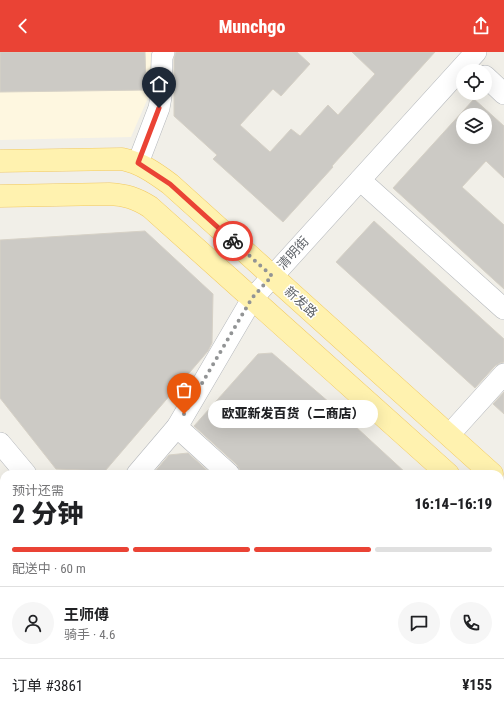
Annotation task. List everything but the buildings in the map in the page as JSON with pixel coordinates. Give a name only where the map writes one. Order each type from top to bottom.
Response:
[{"type":"main road","name":"新发路","points":[[0,161],[122,159],[138,163],[170,184],[487,470]]},
{"type":"main road","points":[[0,196],[109,194],[122,195],[137,199],[150,207],[444,470]]},
{"type":"street","points":[[138,163],[159,108],[161,97],[162,57],[164,52]]},
{"type":"street","name":"清明街","points":[[140,470],[177,427],[252,298],[470,59]]},
{"type":"street","points":[[492,83],[504,94]]},
{"type":"street","points":[[360,180],[504,309]]},
{"type":"street","points":[[448,435],[504,374]]},
{"type":"street","points":[[177,427],[225,470]]},
{"type":"street","points":[[0,443],[23,470]]},
{"type":"shaded area","points":[[0,52],[151,52],[151,91],[131,137],[0,140]]},
{"type":"way so far","points":[[184,414],[252,298],[272,276],[233,241]]},
{"type":"place","name":"欧亚新发百货（二商店）","points":[[184,414]]},
{"type":"route","points":[[159,108],[138,163],[170,184],[233,241]]}]
